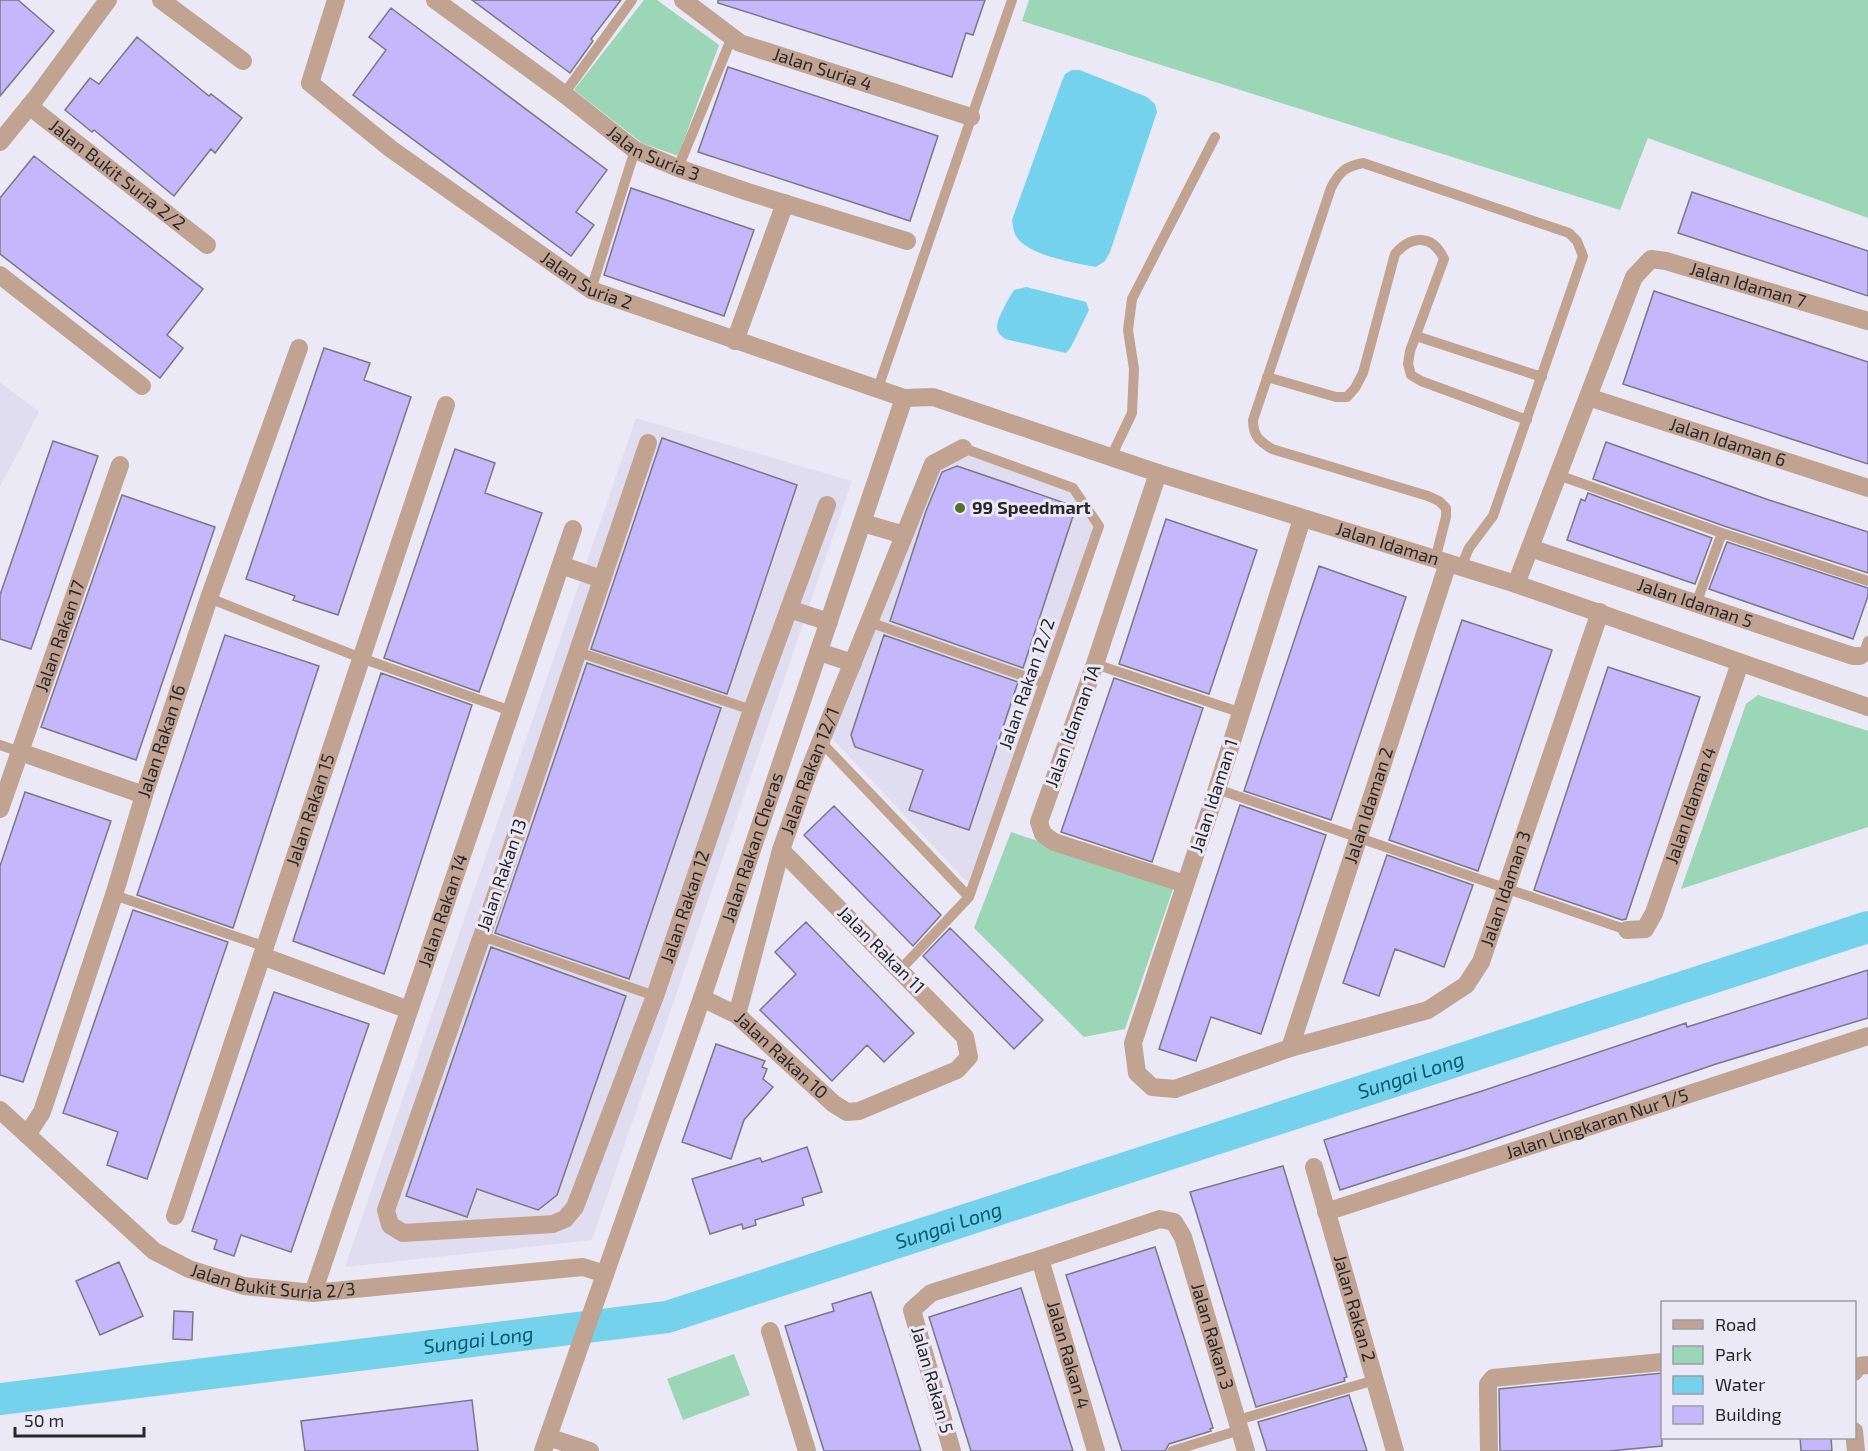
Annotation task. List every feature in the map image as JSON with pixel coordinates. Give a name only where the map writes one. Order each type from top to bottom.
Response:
[{"type":"street","points":[[0,142],[108,0]]},
{"type":"street","points":[[161,0],[243,61]]},
{"type":"street","name":"Jalan Suria 2","points":[[336,0],[310,83],[391,149],[591,290],[904,398]]},
{"type":"street","name":"Jalan Suria 3","points":[[435,0],[564,94],[635,150],[678,168],[907,241]]},
{"type":"street","name":"Jalan Suria 4","points":[[683,0],[740,43],[971,117]]},
{"type":"street","name":"Jalan Bukit Suria 2/2","points":[[29,106],[207,245]]},
{"type":"street","points":[[735,341],[785,203]]},
{"type":"street","name":"Jalan Idaman 7","points":[[1588,397],[1634,277],[1651,260],[1666,261],[1868,321]]},
{"type":"street","points":[[0,275],[142,386]]},
{"type":"street","name":"Jalan Rakan 16","points":[[27,1135],[42,1112],[114,895],[208,598],[299,348]]},
{"type":"street","name":"Jalan Idaman","points":[[904,398],[933,397],[1158,474],[1516,584],[1868,707]]},
{"type":"street","points":[[1516,584],[1588,397]]},
{"type":"street","name":"Jalan Idaman 6","points":[[1588,397],[1868,488]]},
{"type":"street","name":"Jalan Rakan Cheras","points":[[546,1444],[702,998],[904,398]]},
{"type":"street","name":"Jalan Rakan 15","points":[[175,1216],[446,405]]},
{"type":"street","name":"Jalan Rakan 13","points":[[473,1228],[403,1233],[390,1225],[386,1210],[482,936],[648,443]]},
{"type":"street","name":"Jalan Rakan 12/1","points":[[737,1015],[781,850],[821,742],[933,464],[963,448]]},
{"type":"street","name":"Jalan Rakan 17","points":[[0,809],[120,465]]},
{"type":"street","name":"Jalan Idaman 1A","points":[[1158,474],[1095,664],[1039,822],[1043,834],[1054,842],[1185,885]]},
{"type":"street","name":"Jalan Rakan 12","points":[[473,1228],[553,1224],[565,1219],[575,1208],[656,996],[752,710],[826,505]]},
{"type":"street","name":"Jalan Idaman 1","points":[[1137,1073],[1133,1043],[1242,712],[1302,519]]},
{"type":"street","points":[[863,523],[904,535]]},
{"type":"street","name":"Jalan Rakan 14","points":[[313,1293],[573,529]]},
{"type":"street","name":"Jalan Idaman 5","points":[[1530,548],[1853,656],[1864,648]]},
{"type":"street","name":"Jalan Idaman 2","points":[[1290,1048],[1448,564]]},
{"type":"street","points":[[561,565],[601,579]]},
{"type":"street","points":[[789,609],[830,621]]},
{"type":"street","name":"Jalan Idaman 3","points":[[1137,1073],[1152,1087],[1175,1089],[1290,1048],[1428,1010],[1466,985],[1481,962],[1600,612]]},
{"type":"street","points":[[819,652],[853,663]]},
{"type":"street","name":"Jalan Idaman 4","points":[[1627,930],[1645,929],[1654,913],[1740,663]]},
{"type":"street","points":[[20,752],[144,795]]},
{"type":"street","name":"Jalan Rakan 11","points":[[781,850],[965,1037],[969,1057],[957,1070],[860,1111]]},
{"type":"street","points":[[264,952],[409,1010]]},
{"type":"street","name":"Jalan Rakan 10","points":[[702,998],[737,1015],[834,1104],[847,1112],[860,1111]]},
{"type":"street","name":"Jalan Lingkaran Nur 1/5","points":[[1326,1212],[1868,1036]]},
{"type":"street","name":"Jalan Bukit Suria 2/3","points":[[0,1110],[154,1251],[189,1269],[244,1286],[313,1293],[583,1267],[605,1274]]},
{"type":"street","name":"Jalan Rakan 2","points":[[1314,1167],[1395,1451]]},
{"type":"street","name":"Jalan Rakan 3","points":[[1041,1259],[1160,1220],[1174,1222],[1183,1237],[1246,1451]]},
{"type":"street","name":"Jalan Rakan 5","points":[[952,1451],[912,1310],[931,1293],[1041,1259]]},
{"type":"street","name":"Jalan Rakan 4","points":[[1041,1259],[1096,1451]]},
{"type":"street","points":[[770,1331],[807,1451]]},
{"type":"street","points":[[1489,1451],[1488,1384],[1493,1378],[1661,1362]]},
{"type":"street","points":[[546,1444],[588,1451]]},
{"type":"lane","points":[[564,94],[632,0]]},
{"type":"lane","points":[[878,388],[1012,0]]},
{"type":"lane","points":[[678,168],[732,37]]},
{"type":"lane","points":[[1111,457],[1132,413],[1134,369],[1128,330],[1132,298],[1215,138]]},
{"type":"lane","points":[[591,290],[635,150]]},
{"type":"lane","points":[[1363,163],[1569,233],[1577,241],[1583,255],[1493,516],[1469,548],[1448,564],[1446,508],[1439,501],[1272,449],[1259,441],[1253,432],[1253,420],[1331,189],[1338,175],[1349,166],[1363,163]]},
{"type":"lane","points":[[1267,377],[1336,397],[1347,397],[1363,373],[1395,254],[1402,245],[1411,240],[1433,243],[1444,259],[1408,364],[1411,375],[1527,420]]},
{"type":"lane","points":[[1416,336],[1542,377]]},
{"type":"lane","name":"Jalan Rakan 12/2","points":[[963,448],[1072,488],[1100,526],[969,897]]},
{"type":"lane","points":[[1558,475],[1722,533],[1868,581]]},
{"type":"lane","points":[[1696,604],[1722,533]]},
{"type":"lane","points":[[208,598],[361,658],[511,711]]},
{"type":"lane","points":[[869,622],[1044,683]]},
{"type":"lane","points":[[578,652],[752,710]]},
{"type":"lane","points":[[1095,664],[1242,712]]},
{"type":"lane","points":[[821,742],[969,897],[900,970]]},
{"type":"lane","points":[[0,745],[20,752]]},
{"type":"lane","points":[[1217,789],[1627,930]]},
{"type":"lane","points":[[114,895],[264,952]]},
{"type":"lane","points":[[482,936],[656,996]]},
{"type":"lane","points":[[1173,1451],[1239,1425],[1375,1380]]},
{"type":"shaded area","points":[[0,382],[39,412],[0,487]]},
{"type":"shaded area","points":[[636,418],[852,481],[592,1240],[345,1267]]},
{"type":"shaded area","points":[[967,453],[1069,492],[1095,529],[968,883],[831,737],[938,469]]},
{"type":"green space","points":[[644,0],[657,0],[719,45],[678,156],[642,143],[574,90]]},
{"type":"green space","points":[[1029,0],[1868,0],[1868,218],[1648,138],[1620,210],[1022,21]]},
{"type":"green space","points":[[1758,695],[1868,731],[1868,827],[1681,889],[1746,704]]},
{"type":"green space","points":[[1011,832],[1174,886],[1125,1029],[1084,1037],[974,928]]},
{"type":"green space","points":[[734,1354],[750,1395],[683,1420],[667,1379]]},
{"type":"water","points":[[1072,70],[1080,70],[1147,97],[1155,104],[1157,112],[1110,252],[1105,261],[1096,267],[1039,253],[1020,241],[1013,229],[1012,220],[1062,81],[1065,74]]},
{"type":"water","points":[[1026,287],[1086,302],[1089,310],[1066,353],[1005,339],[998,332],[999,319],[1014,290]]},
{"type":"building","points":[[0,0],[18,0],[54,31],[0,96]]},
{"type":"building","points":[[472,0],[621,0],[591,39],[593,41],[570,73]]},
{"type":"building","points":[[718,0],[985,0],[973,35],[966,33],[952,77],[718,3]]},
{"type":"building","points":[[391,8],[607,170],[576,212],[594,225],[571,256],[353,95],[386,50],[369,37]]},
{"type":"building","points":[[137,37],[209,96],[211,94],[242,118],[215,153],[211,149],[174,196],[94,130],[92,132],[65,110],[90,78],[99,84]]},
{"type":"building","points":[[728,67],[938,136],[910,221],[698,152]]},
{"type":"building","points":[[34,156],[203,289],[167,335],[183,348],[160,378],[0,254],[0,198]]},
{"type":"building","points":[[631,188],[754,230],[724,316],[604,275]]},
{"type":"building","points":[[1692,192],[1868,251],[1868,296],[1678,233]]},
{"type":"building","points":[[1654,291],[1868,362],[1868,464],[1623,384]]},
{"type":"building","points":[[324,348],[370,363],[364,380],[411,397],[338,615],[293,600],[295,596],[246,579]]},
{"type":"building","points":[[662,438],[797,485],[727,694],[591,649]]},
{"type":"building","points":[[53,441],[98,456],[31,649],[0,639],[0,595]]},
{"type":"building","points":[[1606,442],[1769,500],[1868,532],[1868,573],[1724,526],[1593,479]]},
{"type":"building","points":[[455,449],[495,463],[485,493],[542,513],[479,692],[384,658]]},
{"type":"building","points":[[957,466],[1065,503],[1073,516],[1023,668],[890,621],[926,511],[942,472]]},
{"type":"building","points":[[1588,493],[1712,538],[1695,584],[1567,540],[1581,499],[1585,501]]},
{"type":"building","points":[[122,495],[215,527],[136,760],[41,727]]},
{"type":"building","points":[[1166,519],[1257,550],[1209,694],[1119,664]]},
{"type":"building","points":[[1727,542],[1868,588],[1868,596],[1853,639],[1709,589]]},
{"type":"building","points":[[1319,566],[1406,597],[1331,820],[1244,791]]},
{"type":"building","points":[[1462,620],[1552,650],[1478,871],[1389,840]]},
{"type":"building","points":[[225,635],[319,666],[233,928],[137,895]]},
{"type":"building","points":[[884,635],[1018,682],[969,830],[909,810],[923,770],[855,747],[851,735]]},
{"type":"building","points":[[587,663],[721,708],[629,979],[495,933]]},
{"type":"building","points":[[1608,667],[1700,697],[1626,919],[1622,920],[1534,890]]},
{"type":"building","points":[[381,673],[472,705],[384,974],[293,941]]},
{"type":"building","points":[[1114,678],[1203,708],[1152,862],[1061,832]]},
{"type":"building","points":[[25,792],[111,821],[23,1082],[0,1075],[0,866]]},
{"type":"building","points":[[1240,805],[1326,835],[1261,1034],[1211,1017],[1196,1061],[1159,1049]]},
{"type":"building","points":[[834,806],[941,915],[913,946],[804,835]]},
{"type":"building","points":[[1387,855],[1473,885],[1444,967],[1395,949],[1379,996],[1343,983]]},
{"type":"building","points":[[133,910],[228,942],[147,1179],[107,1165],[118,1132],[63,1113]]},
{"type":"building","points":[[806,922],[914,1033],[884,1062],[867,1045],[832,1081],[760,1010],[796,974],[775,952]]},
{"type":"building","points":[[950,928],[1043,1020],[1014,1049],[923,956]]},
{"type":"building","points":[[491,947],[626,996],[557,1195],[538,1210],[477,1189],[467,1217],[406,1196]]},
{"type":"building","points":[[1868,970],[1868,1018],[1716,1064],[1340,1190],[1324,1140],[1482,1091],[1686,1023],[1687,1027]]},
{"type":"building","points":[[274,992],[369,1024],[291,1252],[241,1235],[234,1256],[214,1249],[217,1240],[192,1231]]},
{"type":"building","points":[[716,1044],[765,1061],[762,1067],[767,1069],[763,1079],[773,1087],[744,1120],[731,1159],[682,1142]]},
{"type":"building","points":[[807,1147],[822,1192],[802,1198],[804,1205],[755,1220],[756,1225],[743,1229],[742,1224],[710,1234],[692,1179],[760,1158],[762,1162]]},
{"type":"building","points":[[1283,1166],[1347,1377],[1344,1378],[1345,1381],[1256,1407],[1190,1192]]},
{"type":"building","points":[[1155,1247],[1213,1428],[1210,1429],[1211,1431],[1169,1444],[1165,1451],[1122,1451],[1066,1275]]},
{"type":"building","points":[[119,1262],[143,1316],[100,1335],[76,1281]]},
{"type":"building","points":[[1021,1288],[1073,1451],[971,1451],[929,1317]]},
{"type":"building","points":[[871,1292],[921,1451],[824,1451],[785,1326],[834,1311],[832,1304]]},
{"type":"building","points":[[174,1311],[193,1312],[192,1340],[173,1339]]},
{"type":"building","points":[[1661,1373],[1662,1446],[1609,1451],[1500,1451],[1499,1389]]},
{"type":"building","points":[[1349,1395],[1367,1451],[1267,1451],[1258,1422]]},
{"type":"building","points":[[472,1400],[478,1451],[305,1451],[301,1421]]},
{"type":"building","points":[[1800,1439],[1831,1439],[1832,1451],[1801,1451]]},
{"type":"waterway","name":"Sungai Long","points":[[0,1399],[667,1317],[1868,927]]},
{"type":"place","name":"99 Speedmart","points":[[960,508]]}]
